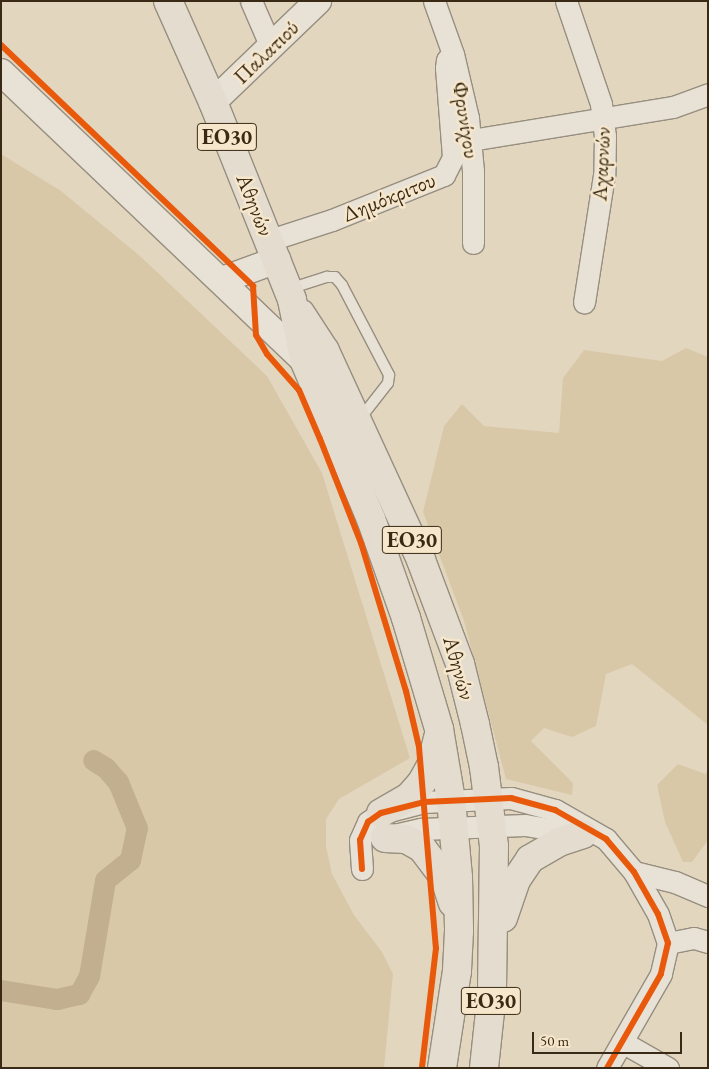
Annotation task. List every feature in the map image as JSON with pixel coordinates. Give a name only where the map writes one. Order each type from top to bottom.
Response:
[{"type":"main road","name":"Αθηνών","points":[[168,1],[213,102],[315,356],[412,637],[439,729],[454,827],[459,931],[454,989],[442,1068]]},
{"type":"main road","name":"Αθηνών","points":[[315,356],[358,420],[444,617],[472,715],[489,797],[495,893],[484,1068]]},
{"type":"main road","points":[[439,729],[431,766],[422,782],[383,826],[411,840],[426,852],[445,879],[459,931]]},
{"type":"main road","points":[[493,948],[516,880],[530,859],[550,846],[595,837]]},
{"type":"street","points":[[251,1],[271,48]]},
{"type":"street","name":"Φρυνίχου","points":[[434,1],[454,54],[471,140],[473,243]]},
{"type":"street","name":"Αχαρνών","points":[[566,1],[604,119],[604,175],[584,302]]},
{"type":"street","name":"Παλατιού","points":[[213,102],[271,48],[314,3]]},
{"type":"street","name":"Δημόκριτου","points":[[273,250],[341,217],[444,175],[453,157],[446,68],[447,60],[454,54]]},
{"type":"street","points":[[1,72],[222,280],[315,356]]},
{"type":"street","points":[[471,140],[673,107],[708,94]]},
{"type":"street","points":[[222,280],[273,250]]},
{"type":"street","points":[[383,826],[417,803],[489,797],[511,798],[555,810],[595,837],[634,872],[658,914],[668,943],[661,974],[607,1068]]},
{"type":"street","points":[[383,826],[410,830],[525,825],[595,837]]},
{"type":"street","points":[[634,872],[675,882],[708,896]]},
{"type":"street","points":[[668,943],[694,938],[708,942]]},
{"type":"street","points":[[622,1042],[668,1068]]},
{"type":"lane","points":[[290,295],[327,277],[335,277],[342,285],[389,374],[388,383],[358,420]]},
{"type":"shaded area","points":[[1,154],[61,191],[140,256],[267,376],[322,473],[410,758],[339,799],[326,819],[326,846],[332,874],[354,915],[382,952],[393,974],[384,1068],[1,1068]]},
{"type":"shaded area","points":[[686,348],[708,357],[708,725],[632,664],[606,674],[596,726],[572,737],[544,728],[531,741],[573,783],[572,795],[506,779],[464,621],[423,512],[444,426],[462,404],[484,426],[559,433],[563,378],[584,350],[662,361]]},
{"type":"shaded area","points":[[678,764],[705,774],[708,771],[708,840],[692,862],[683,862],[665,822],[657,785]]},
{"type":"waterway","points":[[1,990],[57,999],[79,994],[89,976],[105,880],[130,860],[137,828],[118,782],[106,768],[93,760]]},
{"type":"cycle path","points":[[1,45],[253,286],[256,335],[267,354],[299,390],[320,439],[361,543],[406,691],[419,747],[436,948],[422,1068]]},
{"type":"cycle path","points":[[362,869],[360,840],[368,822],[381,813],[424,802],[511,798],[555,810],[606,839],[634,872],[658,914],[668,943],[661,974],[607,1068]]}]
